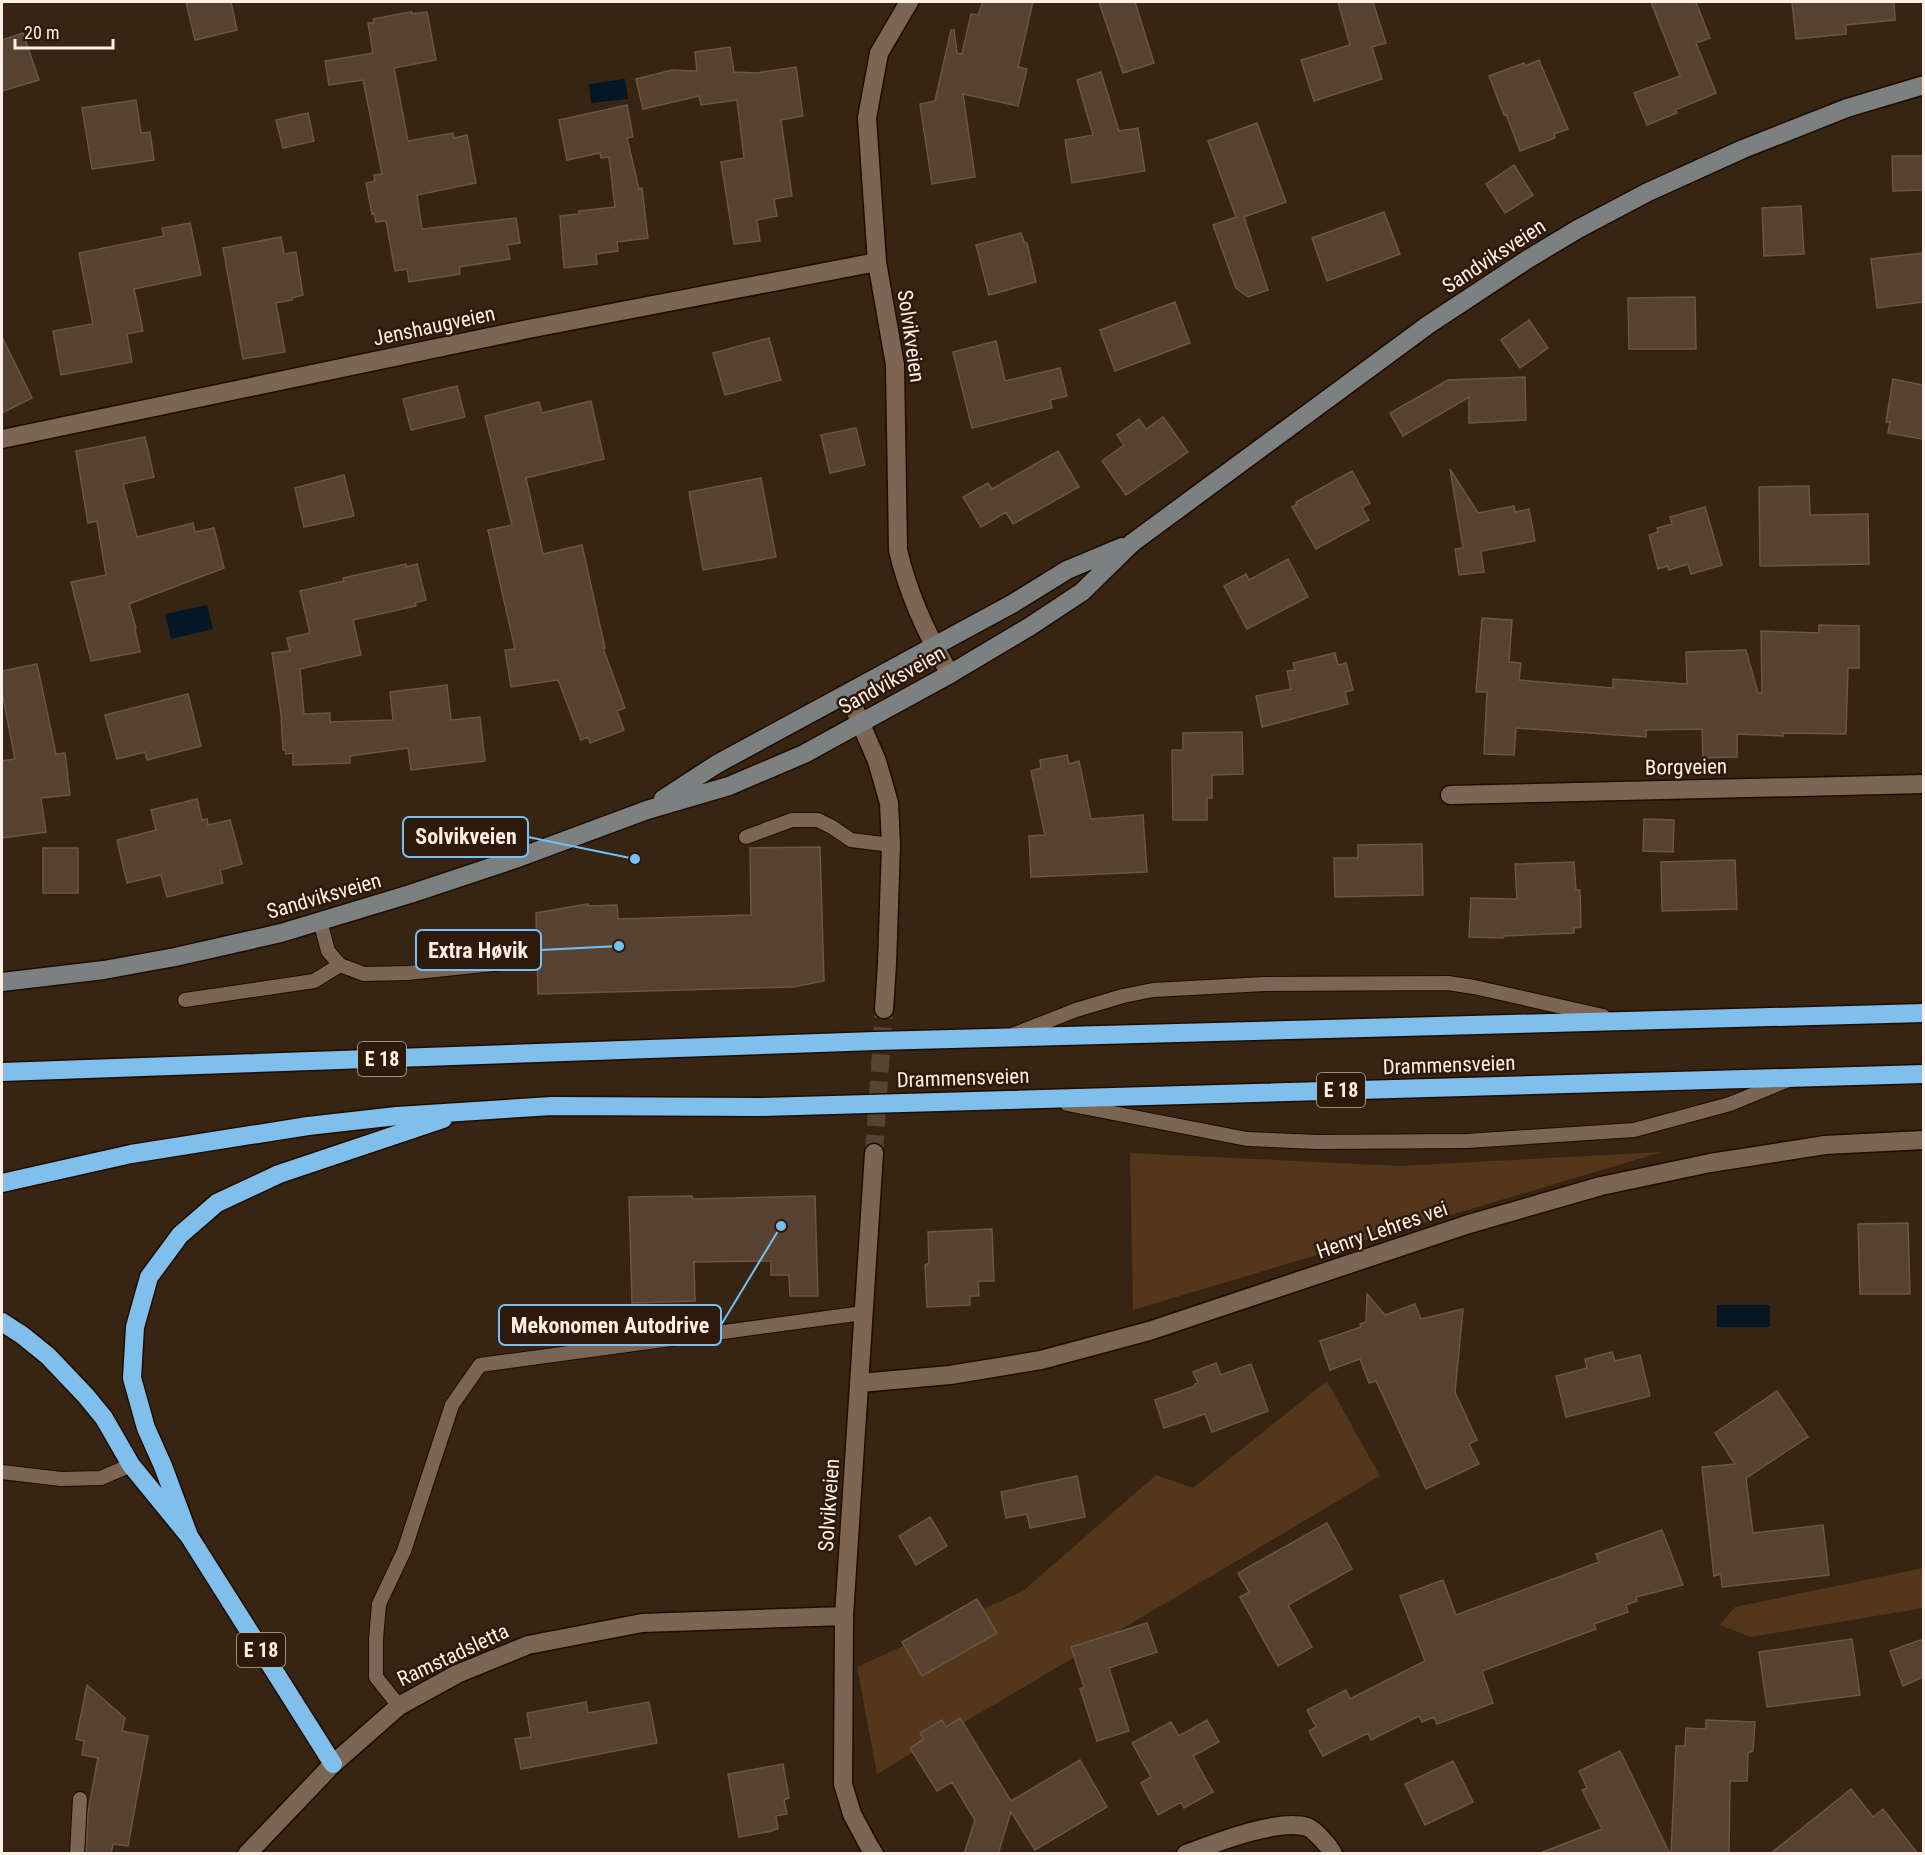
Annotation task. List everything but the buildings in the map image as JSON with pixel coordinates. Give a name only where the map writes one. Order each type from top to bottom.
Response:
[{"type":"highway","name":"Drammensveien","points":[[2,1072],[1005,1037],[1923,1013]]},
{"type":"highway","name":"Drammensveien","points":[[465,1112],[552,1106],[759,1107],[1923,1074]]},
{"type":"highway","name":"E 18","points":[[2,1183],[131,1154],[248,1134],[397,1116],[465,1112]]},
{"type":"highway","name":"E 18","points":[[189,1536],[146,1428],[132,1378],[135,1327],[149,1277],[180,1235],[217,1203],[279,1174],[465,1112]]},
{"type":"highway","name":"E 18","points":[[2,1322],[48,1356],[104,1418],[131,1465],[189,1536],[333,1764]]},
{"type":"main road","name":"Sandviksveien","points":[[2,982],[104,970],[175,957],[281,933],[410,894],[504,863],[647,810],[729,786],[804,754],[950,674],[1082,592],[1132,543],[1428,325],[1578,229],[1648,192],[1743,149],[1847,108],[1923,85]]},
{"type":"main road","name":"Sandviksveien","points":[[647,810],[717,764],[1012,604],[1067,570],[1132,543]]},
{"type":"street","name":"Solvikveien","points":[[909,2],[879,53],[867,118],[877,261],[895,365],[898,550],[905,580],[933,645],[950,674]]},
{"type":"street","name":"Jenshaugveien","points":[[2,439],[528,329],[877,261]]},
{"type":"street","points":[[848,694],[877,761],[890,803],[891,845],[884,1008]]},
{"type":"street","name":"Borgveien","points":[[1450,795],[1923,784]]},
{"type":"street","name":"Henry Lehres vei","points":[[860,1383],[951,1375],[1041,1360],[1149,1331],[1469,1224],[1601,1185],[1710,1163],[1825,1145],[1923,1140]]},
{"type":"street","name":"Solvikveien","points":[[874,1153],[844,1616],[843,1784],[852,1814],[874,1854]]},
{"type":"street","name":"Ramstadsletta","points":[[246,1854],[333,1764],[399,1706],[457,1674],[528,1645],[642,1623],[844,1616]]},
{"type":"street","points":[[1186,1854],[1232,1838],[1286,1825],[1309,1828],[1331,1849],[1333,1854]]},
{"type":"lane","points":[[746,837],[792,820],[818,820],[851,840],[891,845]]},
{"type":"lane","points":[[320,921],[328,951],[340,965],[364,974],[408,973],[512,962]]},
{"type":"lane","points":[[185,1000],[314,981],[340,965]]},
{"type":"lane","points":[[1005,1037],[1076,1010],[1123,996],[1153,990],[1265,984],[1448,983],[1626,1021]]},
{"type":"lane","points":[[1038,1098],[1247,1138],[1317,1142],[1467,1141],[1634,1130],[1730,1104],[1793,1078]]},
{"type":"lane","points":[[399,1706],[376,1677],[379,1604],[405,1551],[452,1405],[480,1365],[863,1313]]},
{"type":"lane","points":[[2,1472],[61,1479],[101,1478],[131,1465]]},
{"type":"lane","points":[[77,1854],[80,1799]]},
{"type":"shaded area","points":[[1662,1152],[1133,1310],[1130,1153],[1399,1166]]},
{"type":"shaded area","points":[[1327,1381],[1380,1476],[877,1774],[857,1667],[1023,1591],[1156,1475],[1193,1488]]},
{"type":"shaded area","points":[[1923,1568],[1923,1608],[1751,1637],[1720,1625],[1735,1607]]},
{"type":"water","points":[[625,79],[628,99],[591,103],[589,84]]},
{"type":"water","points":[[207,605],[213,629],[171,639],[165,614]]},
{"type":"water","points":[[1717,1305],[1770,1305],[1770,1327],[1717,1327]]},
{"type":"tunnel","points":[[874,1153],[884,1009]]},
{"type":"place","name":"Solvikveien","points":[[635,859]]},
{"type":"place","name":"Extra Høvik","points":[[619,946]]},
{"type":"place","name":"Mekonomen Autodrive","points":[[781,1226]]}]
